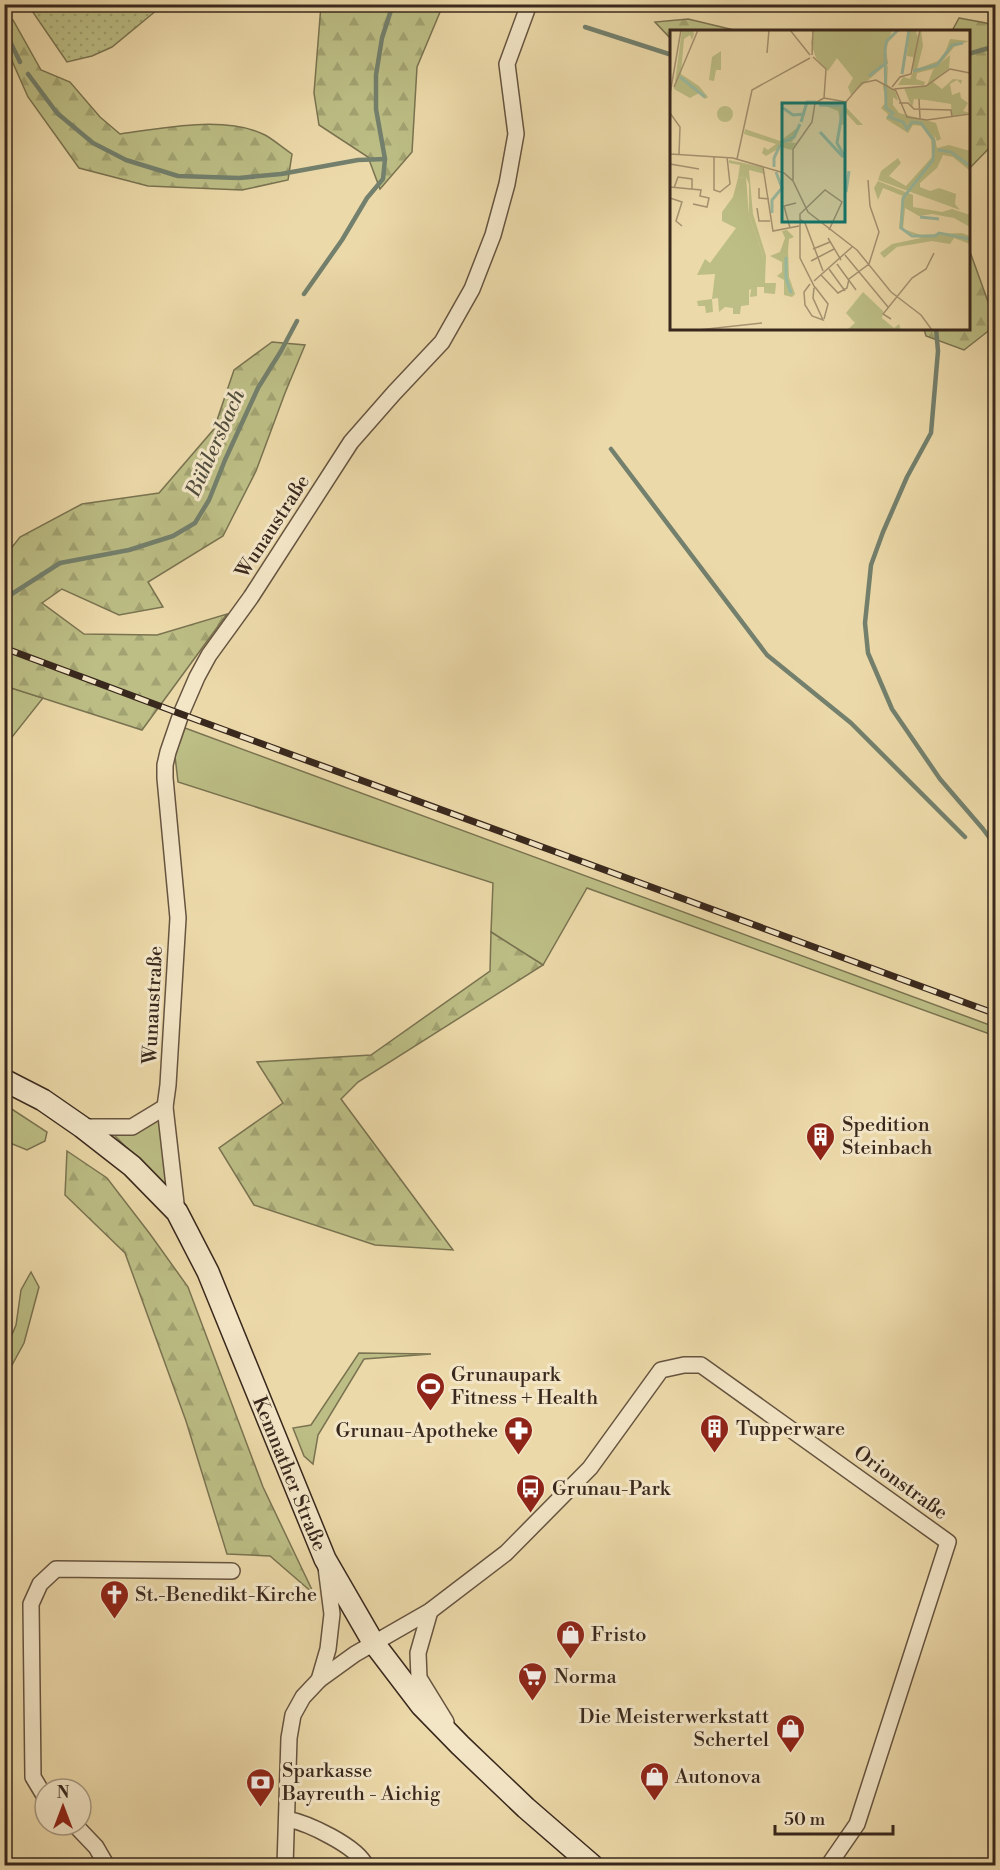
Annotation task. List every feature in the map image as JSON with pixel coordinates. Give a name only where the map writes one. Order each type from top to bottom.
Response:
[{"type":"main road","name":"Kemnather Straße","points":[[4,1080],[43,1100],[82,1127],[132,1166],[177,1212],[208,1272],[325,1559],[373,1642],[422,1705],[460,1745],[526,1808],[593,1866]]},
{"type":"street","name":"Wunaustraße","points":[[177,1212],[165,1107],[178,918],[165,778],[168,752],[188,695],[209,655],[251,597],[351,442],[442,342],[472,290],[493,235],[507,184],[516,135],[507,64],[529,4]]},
{"type":"street","points":[[82,1127],[132,1127],[165,1107]]},
{"type":"street","name":"Orionstraße","points":[[319,1680],[373,1642],[430,1611],[506,1553],[590,1468],[661,1370],[684,1365],[701,1365],[948,1542],[857,1824],[828,1866]]},
{"type":"street","points":[[285,1866],[289,1738],[293,1715],[303,1697],[319,1680],[328,1649],[332,1614],[325,1559]]},
{"type":"street","points":[[33,1777],[31,1604],[40,1584],[56,1569],[232,1571]]},
{"type":"street","points":[[430,1611],[418,1653],[419,1678],[460,1745]]},
{"type":"street","points":[[287,1819],[303,1823],[346,1846],[363,1859],[366,1866]]},
{"type":"street","points":[[86,1837],[96,1847],[107,1866]]},
{"type":"green space","points":[[28,5],[153,5],[157,10],[112,47],[92,56],[67,62]]},
{"type":"green space","points":[[321,5],[443,5],[417,67],[412,152],[380,189],[368,157],[319,125],[314,93]]},
{"type":"green space","points":[[959,18],[986,23],[995,29],[995,142],[970,168],[970,30],[953,30]]},
{"type":"green space","points":[[688,19],[734,30],[670,30],[670,38],[655,22]]},
{"type":"green space","points":[[5,20],[13,20],[41,70],[70,82],[100,117],[120,134],[213,124],[249,129],[265,135],[292,154],[288,180],[242,190],[148,186],[79,168],[28,97],[5,45]]},
{"type":"green space","points":[[970,252],[996,325],[964,350],[926,336],[924,330],[970,330]]},
{"type":"green space","points":[[272,342],[305,345],[256,471],[223,536],[148,582],[163,607],[119,615],[62,589],[42,603],[84,634],[157,635],[227,614],[142,730],[5,686],[5,556],[20,537],[82,504],[159,493],[214,429],[234,370]]},
{"type":"green space","points":[[4,686],[43,698],[5,746]]},
{"type":"green space","points":[[185,728],[995,1027],[995,1036],[587,888],[543,965],[491,932],[493,883],[178,782],[175,756]]},
{"type":"green space","points":[[491,932],[543,965],[358,1082],[341,1099],[453,1250],[375,1245],[254,1205],[219,1148],[283,1103],[257,1062],[371,1055],[490,971]]},
{"type":"green space","points":[[4,1104],[47,1132],[45,1141],[27,1150],[5,1141]]},
{"type":"green space","points":[[160,1115],[168,1175],[166,1183],[161,1182],[108,1129]]},
{"type":"green space","points":[[67,1151],[107,1178],[188,1287],[263,1487],[314,1594],[270,1556],[227,1554],[186,1421],[125,1253],[65,1195]]},
{"type":"green space","points":[[31,1272],[39,1287],[24,1343],[5,1378],[5,1351],[16,1325],[21,1290]]},
{"type":"green space","points":[[359,1353],[431,1354],[364,1359],[318,1435],[313,1464],[304,1456],[293,1428],[311,1425]]},
{"type":"waterway","name":"Bühlersbach","points":[[304,294],[342,240],[367,198],[383,179],[385,159],[376,109],[376,75],[382,38],[393,4]]},
{"type":"waterway","name":"Bühlersbach","points":[[585,27],[670,54]]},
{"type":"waterway","points":[[4,29],[20,62]]},
{"type":"waterway","name":"Bühlersbach","points":[[970,53],[996,46]]},
{"type":"waterway","points":[[28,74],[57,113],[93,143],[126,160],[178,176],[239,178],[281,174],[358,160],[385,159]]},
{"type":"waterway","name":"Bühlersbach","points":[[4,599],[60,563],[129,550],[173,536],[195,523],[209,500],[258,388],[297,321]]},
{"type":"waterway","points":[[936,330],[938,351],[931,433],[907,477],[871,565],[865,623],[868,653],[892,709],[940,779],[994,844]]},
{"type":"waterway","points":[[611,449],[767,655],[851,723],[965,837]]},
{"type":"waterway","name":"Bühlersbach","points":[[4,1279],[8,1286],[6,1326],[4,1328]]},
{"type":"railway","points":[[4,648],[996,1014]]},
{"type":"place","name":"Spedition Steinbach","points":[[821,1162]]},
{"type":"place","name":"Grunaupark Fitness + Health","points":[[430,1412]]},
{"type":"place","name":"Tupperware","points":[[715,1454]]},
{"type":"place","name":"Grunau-Apotheke","points":[[519,1456]]},
{"type":"place","name":"Grunau-Park","points":[[531,1514]]},
{"type":"place","name":"St.-Benedikt-Kirche","points":[[114,1620]]},
{"type":"place","name":"Fristo","points":[[570,1660]]},
{"type":"place","name":"Norma","points":[[533,1702]]},
{"type":"place","name":"Die Meisterwerkstatt Schertel","points":[[790,1754]]},
{"type":"place","name":"Autonova","points":[[654,1802]]},
{"type":"place","name":"Sparkasse Bayreuth - Aichig","points":[[261,1808]]}]
